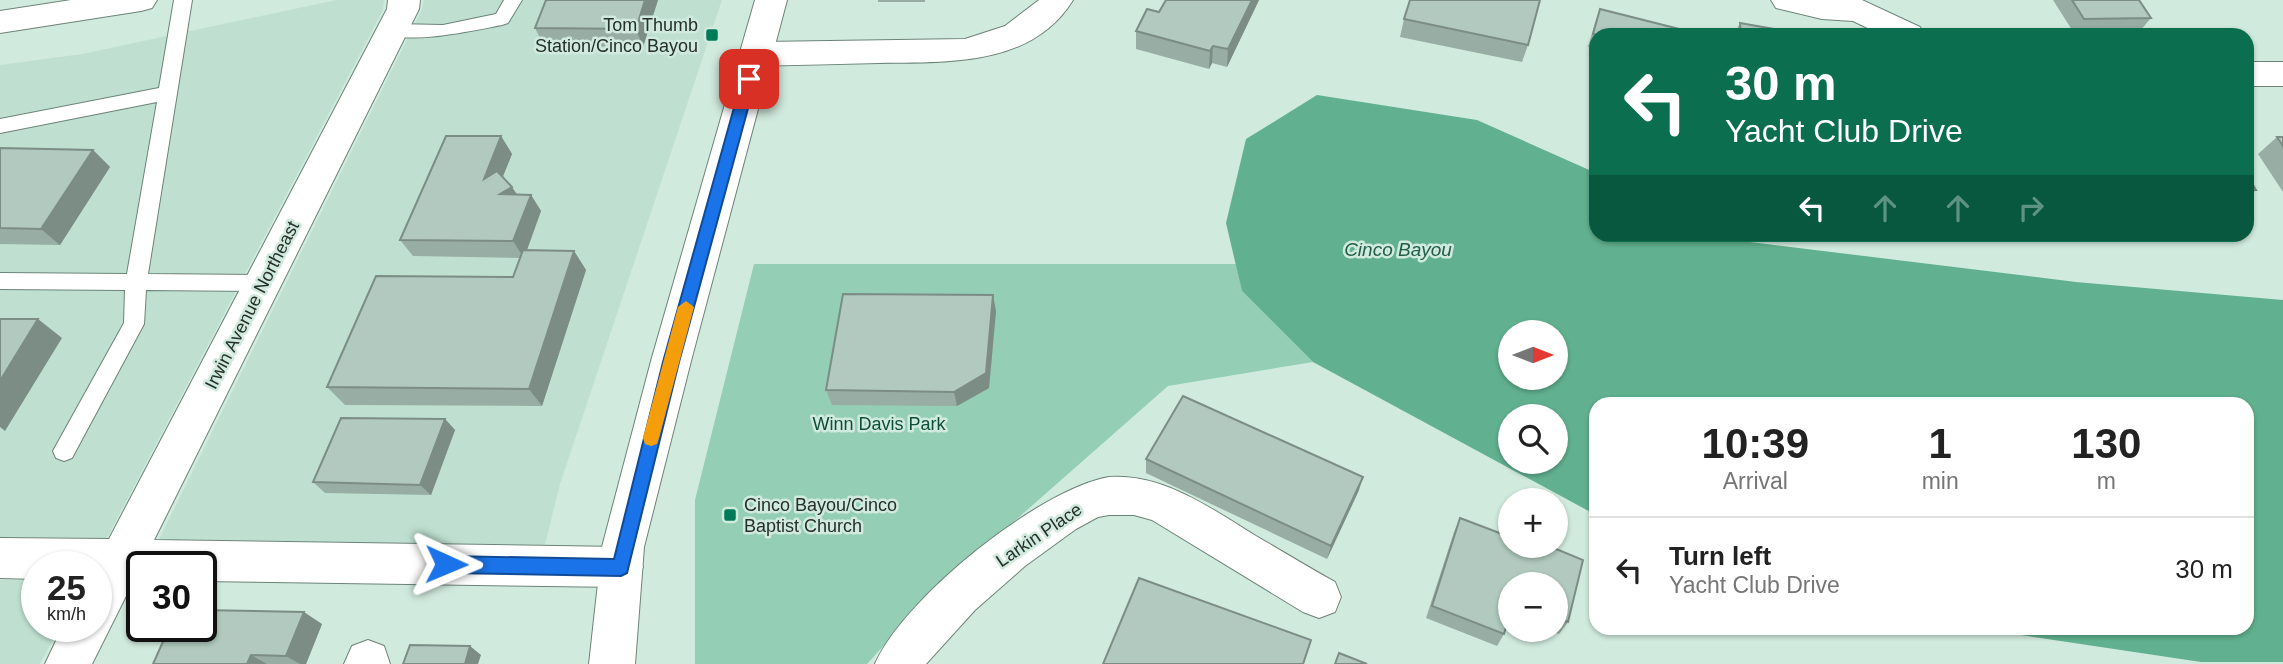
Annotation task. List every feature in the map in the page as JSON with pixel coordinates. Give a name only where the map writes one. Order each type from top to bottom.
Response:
[{"type":"street","points":[[0,22],[141,0]]},
{"type":"street","points":[[612,664],[626,536],[771,0]]},
{"type":"street","points":[[756,54],[965,50],[994,44],[1029,28],[1058,0]]},
{"type":"street","points":[[1787,0],[1822,8],[1869,5],[1900,28]]},
{"type":"street","name":"Irwin Avenue Northeast","points":[[112,578],[398,15]]},
{"type":"street","points":[[2254,74],[2283,75]]},
{"type":"street","name":"Larkin Place","points":[[898,664],[924,631],[977,578],[1042,528],[1088,501],[1119,494],[1147,498],[1174,509],[1319,597]]},
{"type":"street","points":[[0,558],[621,567]]},
{"type":"street","points":[[68,664],[79,642]]},
{"type":"lane","points":[[64,451],[134,324],[136,282],[183,0]]},
{"type":"lane","points":[[398,15],[443,31],[502,19],[513,0]]},
{"type":"lane","points":[[0,126],[168,93]]},
{"type":"lane","points":[[0,281],[263,283]]},
{"type":"shaded area","points":[[336,0],[384,0],[383,10],[107,538],[0,537],[0,65],[82,54]]},
{"type":"shaded area","points":[[424,0],[722,0],[560,484],[545,545],[159,539],[422,9]]},
{"type":"shaded area","points":[[0,580],[21,580],[21,642],[52,642],[40,664],[0,664]]},
{"type":"green space","name":"Winn Davis Park","points":[[754,264],[1236,264],[1242,291],[1313,362],[1168,386],[927,598],[867,664],[695,664],[695,500]]},
{"type":"water","name":"Cinco Bayou","points":[[1317,95],[1477,120],[1589,170],[1589,242],[1750,242],[2076,282],[2283,300],[2283,662],[2201,662],[2021,635],[2254,635],[2254,397],[1589,397],[1589,511],[1568,500],[1568,488],[1546,488],[1520,474],[1568,474],[1568,404],[1498,404],[1498,462],[1313,362],[1242,291],[1226,223],[1246,139]]},
{"type":"building","points":[[546,0],[645,0],[636,29],[535,28]]},
{"type":"building","points":[[1166,0],[1252,0],[1228,49],[1213,46],[1210,51],[1136,31],[1147,9],[1159,12]]},
{"type":"building","points":[[1410,0],[1540,0],[1528,45],[1404,19]]},
{"type":"building","points":[[2072,0],[2139,0],[2151,18],[2084,19]]},
{"type":"building","points":[[1600,9],[1675,28],[1595,28]]},
{"type":"building","points":[[1740,23],[1769,28],[1740,28]]},
{"type":"building","points":[[446,136],[501,136],[484,179],[497,171],[512,187],[500,194],[531,195],[513,241],[400,240]]},
{"type":"building","points":[[0,148],[93,150],[41,229],[0,228]]},
{"type":"building","points":[[523,250],[574,251],[529,389],[327,387],[376,276],[513,277]]},
{"type":"building","points":[[843,294],[993,295],[986,373],[954,392],[826,390]]},
{"type":"building","points":[[0,319],[38,319],[0,381]]},
{"type":"building","points":[[1183,396],[1363,477],[1331,546],[1146,459]]},
{"type":"building","points":[[341,418],[445,419],[420,485],[313,482]]},
{"type":"building","points":[[1460,518],[1498,532],[1498,558],[1568,558],[1568,554],[1583,560],[1568,622],[1568,572],[1498,572],[1498,632],[1432,606]]},
{"type":"building","points":[[1139,578],[1311,640],[1303,664],[1103,664]]},
{"type":"building","points":[[217,610],[304,612],[286,656],[251,655],[247,664],[153,664],[163,642],[217,642]]},
{"type":"building","points":[[410,645],[470,646],[465,664],[403,664]]},
{"type":"building","points":[[1339,653],[1367,664],[1335,664]]},
{"type":"slow traffic","points":[[651,438],[686,307]]},
{"type":"place","name":"Tom Thumb Station/Cinco Bayou","points":[[712,35]]},
{"type":"place","name":"Cinco Bayou/Cinco Baptist Church","points":[[730,515]]},
{"type":"route","points":[[446,564],[621,567],[623,547],[671,362],[749,79]]}]
